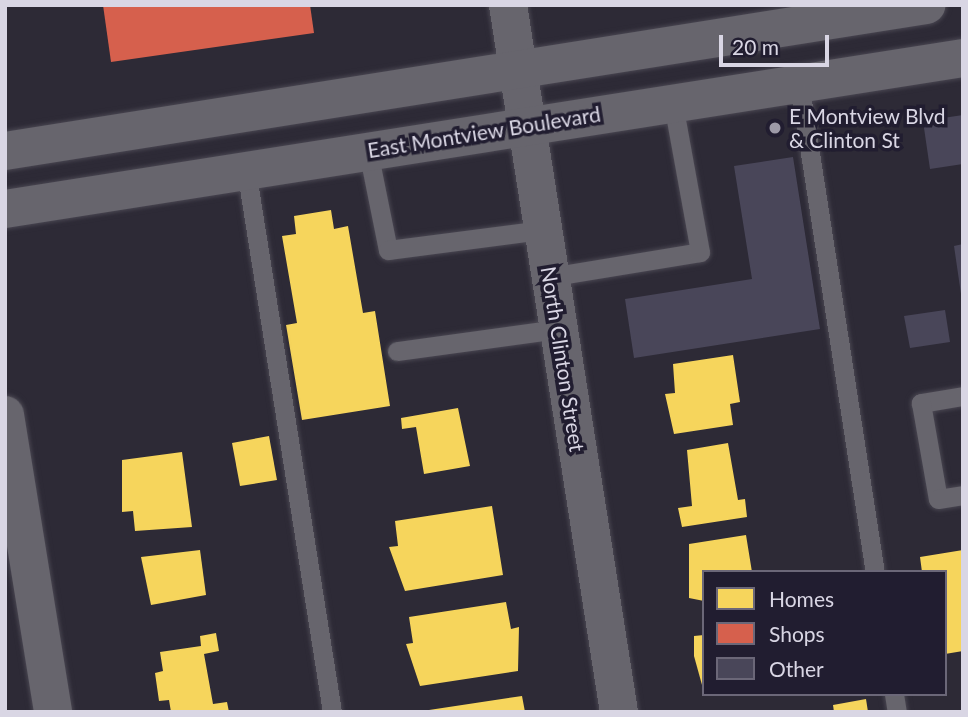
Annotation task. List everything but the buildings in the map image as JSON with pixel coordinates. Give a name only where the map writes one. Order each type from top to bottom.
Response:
[{"type":"main road","name":"North Clinton Street","points":[[508,5],[619,712]]},
{"type":"main road","points":[[5,151],[517,68],[786,16],[926,5]]},
{"type":"main road","name":"East Montview Boulevard","points":[[5,209],[526,124],[673,104],[963,58]]},
{"type":"main road","points":[[5,415],[53,712]]},
{"type":"lane","points":[[799,82],[875,570]]},
{"type":"lane","points":[[549,277],[700,252],[673,104]]},
{"type":"lane","points":[[368,151],[388,250],[542,230]]},
{"type":"lane","points":[[246,169],[332,712]]},
{"type":"lane","points":[[397,351],[558,329]]},
{"type":"lane","points":[[963,396],[921,403],[938,499],[963,495]]},
{"type":"place","name":"E Montview Blvd & Clinton St","points":[[775,128]]}]
